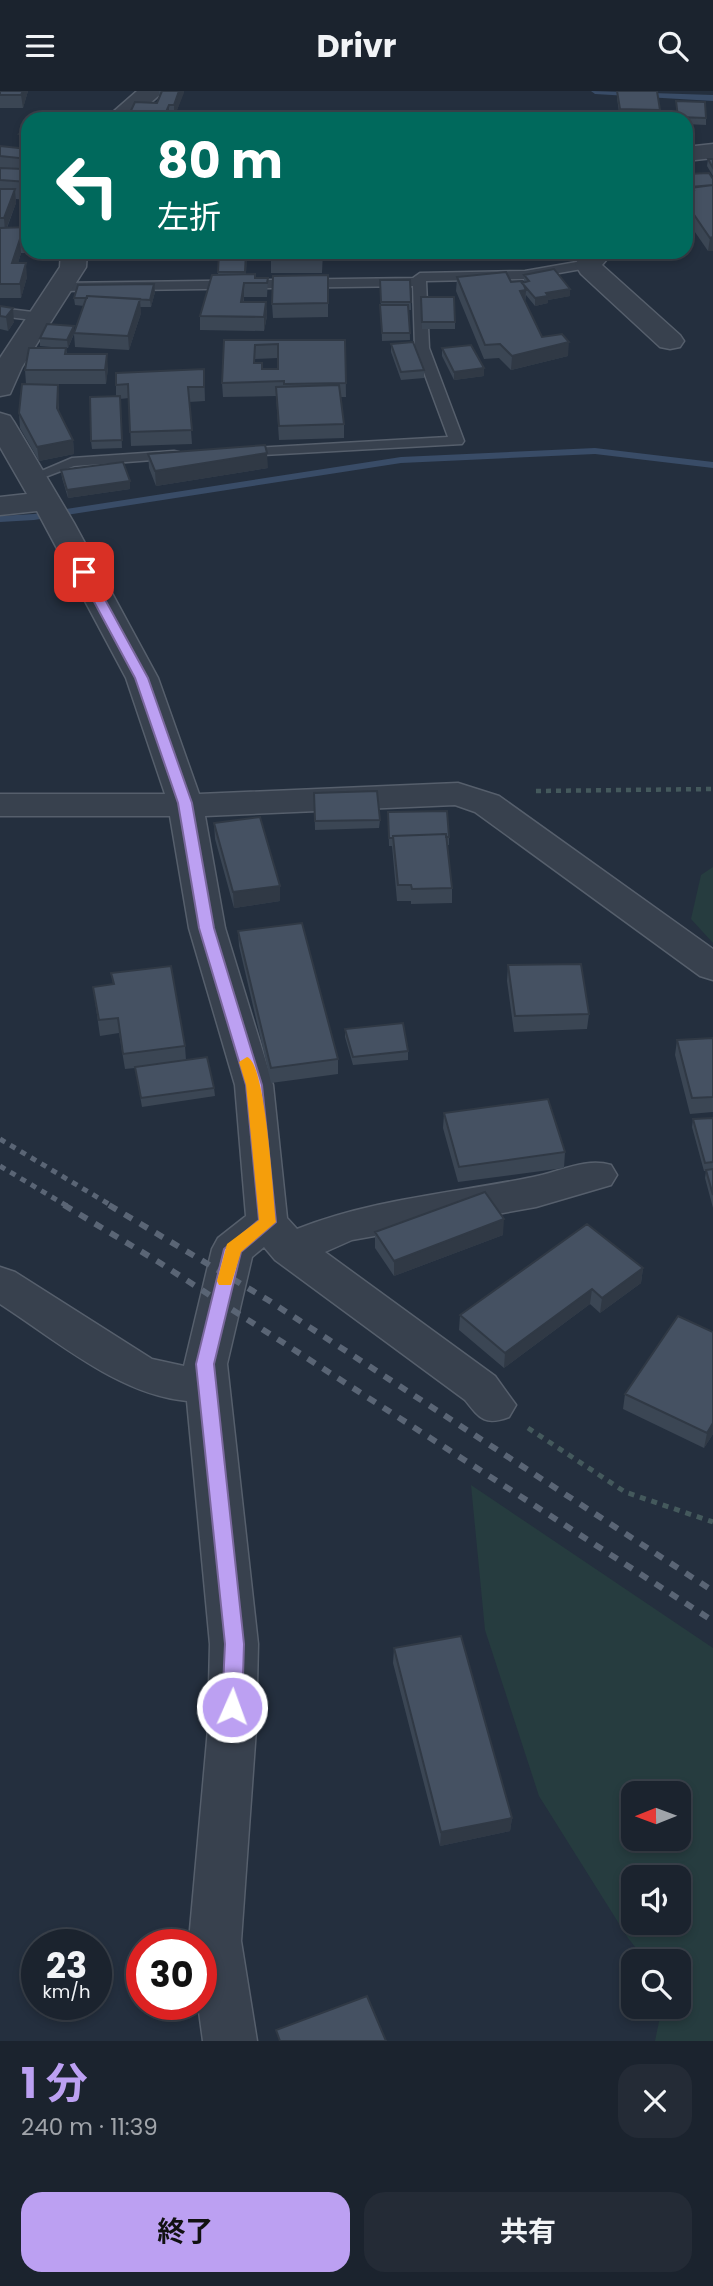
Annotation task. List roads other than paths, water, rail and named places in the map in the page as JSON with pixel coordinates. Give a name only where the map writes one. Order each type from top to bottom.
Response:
[{"type":"street","points":[[126,112],[152,91]]},
{"type":"street","points":[[693,153],[713,151]]},
{"type":"street","points":[[0,388],[8,367],[73,267],[74,259]]},
{"type":"street","points":[[594,259],[593,272],[670,341]]},
{"type":"street","points":[[0,422],[142,678],[185,803],[207,928],[254,1085],[279,1236],[480,1388],[494,1405]]},
{"type":"street","points":[[0,506],[46,502]]},
{"type":"street","points":[[0,805],[232,805],[458,795],[487,804],[713,967]]},
{"type":"street","points":[[230,2041],[215,1941],[232,1728],[234,1644],[205,1364],[233,1249],[279,1236],[536,1192],[597,1175]]},
{"type":"street","points":[[0,1283],[137,1371],[170,1382],[206,1385]]},
{"type":"lane","points":[[224,453],[457,441],[422,348],[420,278],[525,275],[590,259]]},
{"type":"lane","points":[[60,287],[419,282]]},
{"type":"lane","points":[[0,312],[41,317]]},
{"type":"lane","points":[[46,502],[72,462],[183,455]]},
{"type":"waterway","points":[[595,91],[713,98]]},
{"type":"waterway","points":[[0,519],[34,517],[401,460],[595,451],[713,465]]},
{"type":"railway","points":[[0,1139],[112,1206]]},
{"type":"railway","points":[[0,1166],[67,1206]]},
{"type":"railway","points":[[64,1205],[157,1261],[713,1621]]},
{"type":"railway","points":[[109,1205],[268,1300],[713,1591]]}]
